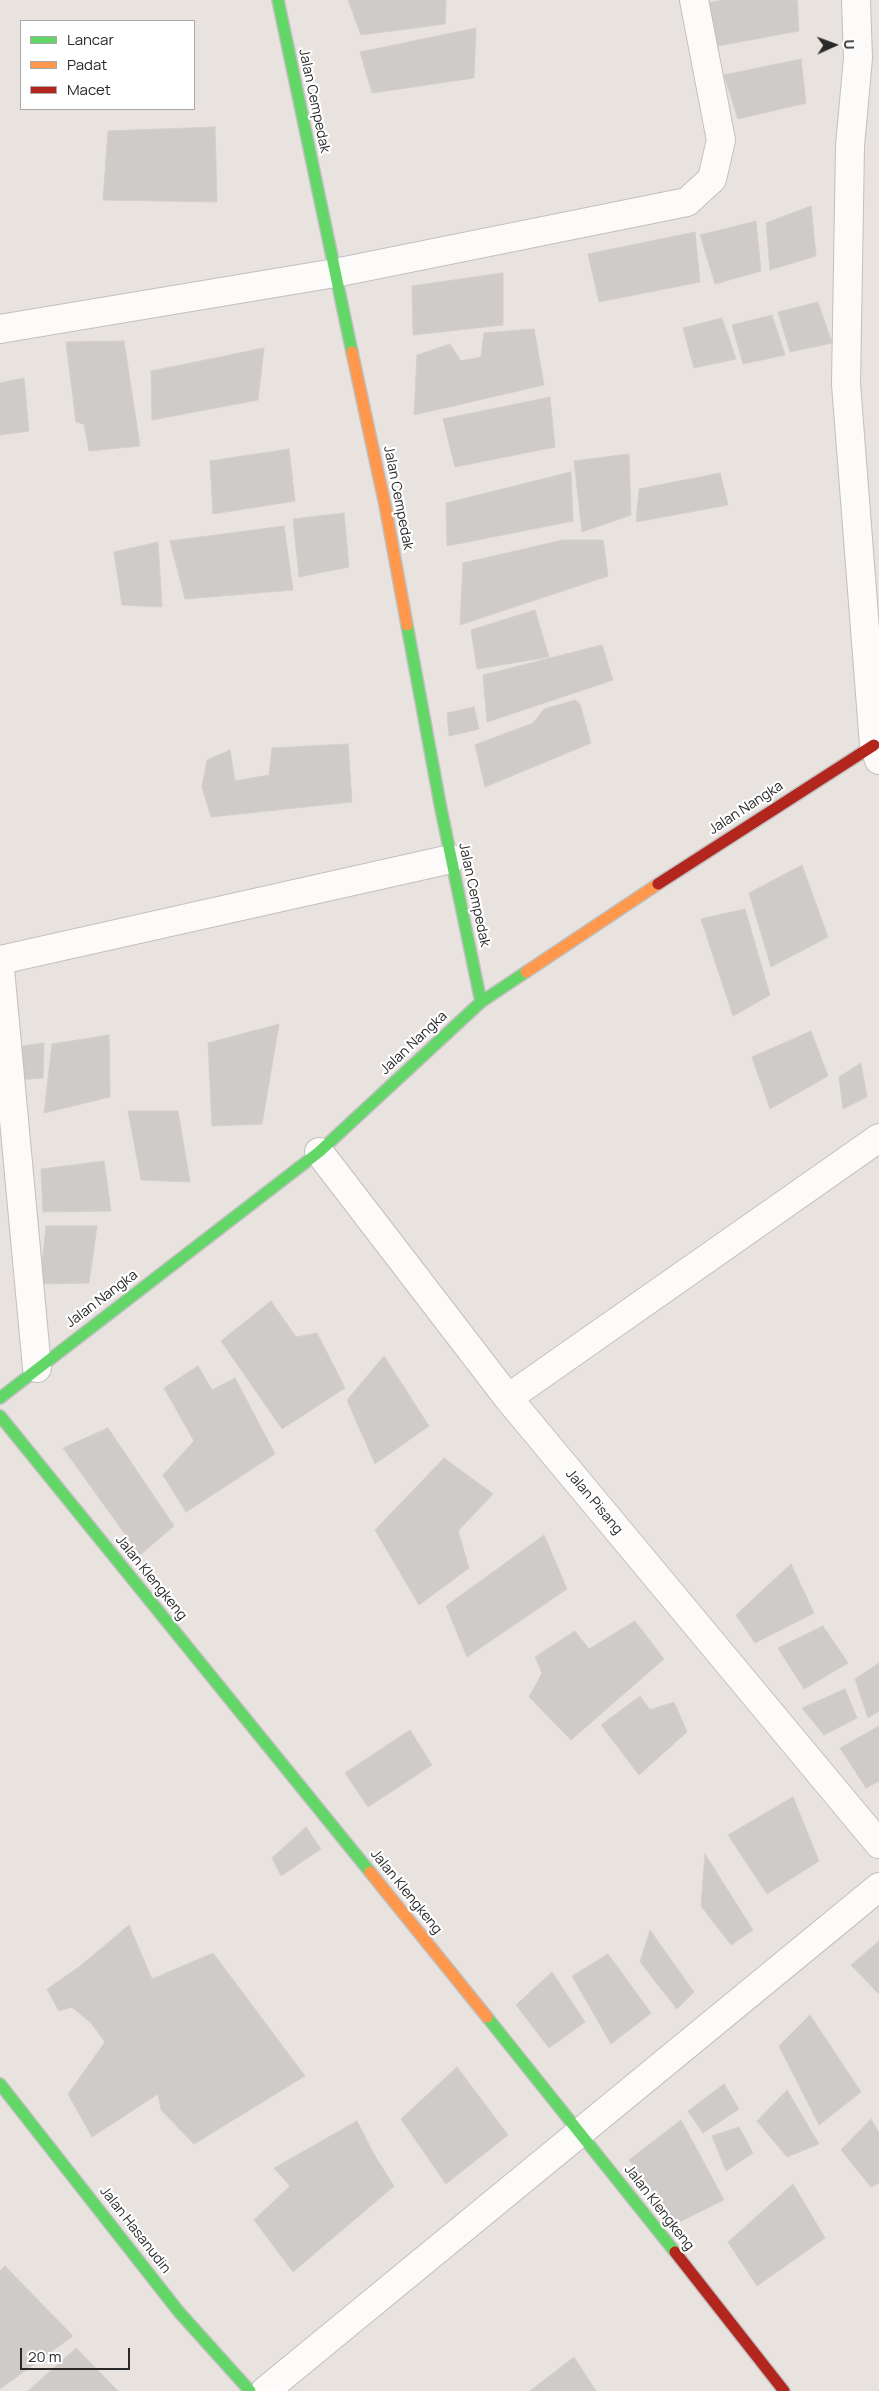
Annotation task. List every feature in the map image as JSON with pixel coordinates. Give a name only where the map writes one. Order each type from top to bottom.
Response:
[{"type":"street","name":"Jalan Cempedak","points":[[278,0],[385,505],[451,859],[481,1002]]},
{"type":"street","points":[[0,329],[335,273],[687,202],[712,179],[721,140],[694,0]]},
{"type":"street","points":[[856,0],[858,58],[850,146],[846,384],[877,753]]},
{"type":"street","name":"Jalan Nangka","points":[[0,1398],[319,1152],[481,1002],[747,825],[877,753]]},
{"type":"street","points":[[0,960],[451,859]]},
{"type":"street","points":[[0,969],[37,1368]]},
{"type":"street","points":[[508,1398],[879,1138]]},
{"type":"street","name":"Jalan Pisang","points":[[319,1152],[508,1398],[879,1844]]},
{"type":"street","name":"Jalan Klengkeng","points":[[0,1416],[580,2131],[784,2391]]},
{"type":"street","points":[[265,2391],[879,1887]]},
{"type":"street","name":"Jalan Hasanudin","points":[[0,2084],[179,2312],[250,2391]]},
{"type":"building","points":[[348,0],[446,0],[445,24],[361,35]]},
{"type":"building","points":[[723,0],[797,0],[799,31],[712,47],[708,3]]},
{"type":"building","points":[[476,28],[474,78],[372,93],[360,52]]},
{"type":"building","points":[[801,59],[806,103],[738,119],[724,75]]},
{"type":"building","points":[[215,127],[217,202],[103,200],[108,131]]},
{"type":"building","points":[[811,206],[816,256],[770,270],[766,223]]},
{"type":"building","points":[[756,221],[761,271],[715,284],[700,235]]},
{"type":"building","points":[[695,232],[700,282],[599,302],[588,254]]},
{"type":"building","points":[[503,273],[503,325],[413,335],[412,286]]},
{"type":"building","points":[[818,302],[832,343],[790,352],[778,312]]},
{"type":"building","points":[[772,315],[785,355],[743,364],[732,325]]},
{"type":"building","points":[[722,318],[736,359],[694,368],[683,328]]},
{"type":"building","points":[[534,329],[544,385],[414,415],[417,355],[450,344],[461,361],[481,357],[484,333]]},
{"type":"building","points":[[124,341],[140,446],[89,451],[84,424],[76,422],[66,342]]},
{"type":"building","points":[[264,348],[258,400],[152,420],[151,371]]},
{"type":"building","points":[[24,378],[29,431],[0,435],[0,383]]},
{"type":"building","points":[[550,397],[555,447],[455,467],[443,419]]},
{"type":"building","points":[[289,449],[295,501],[213,514],[210,461]]},
{"type":"building","points":[[629,454],[631,515],[582,532],[574,461]]},
{"type":"building","points":[[571,472],[573,521],[447,546],[446,503]]},
{"type":"building","points":[[720,473],[728,505],[636,522],[639,489]]},
{"type":"building","points":[[344,513],[349,567],[299,577],[293,519]]},
{"type":"building","points":[[284,526],[293,590],[185,599],[170,541]]},
{"type":"building","points":[[563,540],[603,540],[608,576],[460,625],[463,563]]},
{"type":"building","points":[[158,542],[162,607],[122,605],[114,552]]},
{"type":"building","points":[[535,610],[549,657],[477,669],[471,630]]},
{"type":"building","points":[[602,645],[613,680],[487,722],[483,675]]},
{"type":"building","points":[[575,700],[580,704],[591,743],[485,787],[475,745],[533,723],[544,709]]},
{"type":"building","points":[[474,707],[479,729],[449,736],[447,713]]},
{"type":"building","points":[[348,744],[352,802],[211,817],[202,787],[207,760],[230,750],[235,781],[269,775],[272,748]]},
{"type":"building","points":[[802,865],[828,937],[771,967],[749,893]]},
{"type":"building","points":[[745,909],[770,995],[733,1016],[701,919]]},
{"type":"building","points":[[279,1024],[262,1124],[212,1126],[208,1043]]},
{"type":"building","points":[[811,1031],[828,1076],[770,1109],[752,1057]]},
{"type":"building","points":[[109,1035],[110,1097],[44,1113],[52,1044]]},
{"type":"building","points":[[44,1043],[43,1078],[18,1080],[16,1047]]},
{"type":"building","points":[[861,1063],[867,1097],[843,1109],[839,1077]]},
{"type":"building","points":[[128,1111],[178,1111],[190,1182],[141,1180]]},
{"type":"building","points":[[104,1161],[111,1211],[43,1212],[41,1169]]},
{"type":"building","points":[[46,1226],[97,1226],[89,1283],[40,1284]]},
{"type":"building","points":[[271,1301],[296,1337],[317,1333],[345,1388],[282,1429],[221,1341]]},
{"type":"building","points":[[384,1356],[429,1426],[375,1464],[347,1400]]},
{"type":"building","points":[[198,1366],[212,1390],[235,1378],[275,1454],[186,1512],[163,1475],[194,1441],[164,1388]]},
{"type":"building","points":[[108,1428],[174,1526],[140,1555],[63,1448]]},
{"type":"building","points":[[444,1458],[493,1494],[458,1531],[469,1568],[419,1605],[375,1530]]},
{"type":"building","points":[[544,1535],[567,1589],[467,1657],[446,1606]]},
{"type":"building","points":[[791,1564],[814,1613],[755,1643],[736,1615]]},
{"type":"building","points":[[635,1621],[664,1659],[571,1740],[529,1697],[542,1673],[535,1657],[575,1631],[589,1649]]},
{"type":"building","points":[[823,1626],[848,1663],[804,1689],[778,1648]]},
{"type":"building","points":[[879,1663],[879,1711],[868,1718],[855,1679]]},
{"type":"building","points":[[845,1689],[857,1718],[824,1735],[802,1708]]},
{"type":"building","points":[[640,1696],[650,1710],[674,1702],[687,1732],[639,1775],[601,1725]]},
{"type":"building","points":[[879,1726],[879,1781],[866,1788],[840,1748]]},
{"type":"building","points":[[410,1730],[432,1765],[368,1807],[345,1773]]},
{"type":"building","points":[[793,1797],[819,1861],[767,1894],[728,1835]]},
{"type":"building","points":[[306,1827],[321,1849],[281,1876],[272,1858]]},
{"type":"building","points":[[705,1854],[753,1930],[731,1945],[701,1906]]},
{"type":"building","points":[[129,1925],[152,1979],[213,1953],[305,2076],[194,2144],[161,2110],[158,2094],[92,2137],[68,2094],[105,2042],[91,2023],[72,2007],[59,2011],[47,1989],[79,1967]]},
{"type":"building","points":[[650,1930],[694,1992],[677,2009],[640,1962]]},
{"type":"building","points":[[879,1941],[879,1994],[851,1965]]},
{"type":"building","points":[[608,1954],[651,2013],[611,2044],[572,1976]]},
{"type":"building","points":[[552,1972],[585,2022],[549,2048],[516,2005]]},
{"type":"building","points":[[810,2015],[861,2092],[819,2125],[779,2046]]},
{"type":"building","points":[[457,2067],[508,2135],[446,2184],[401,2119]]},
{"type":"building","points":[[724,2084],[739,2109],[703,2133],[688,2111]]},
{"type":"building","points":[[787,2090],[819,2144],[787,2157],[757,2121]]},
{"type":"building","points":[[871,2119],[879,2133],[879,2183],[871,2187],[841,2150]]},
{"type":"building","points":[[681,2120],[724,2200],[677,2223],[629,2160]]},
{"type":"building","points":[[357,2121],[375,2156],[394,2186],[293,2272],[254,2220],[290,2186],[274,2168]]},
{"type":"building","points":[[739,2127],[753,2153],[726,2171],[712,2136]]},
{"type":"building","points":[[793,2184],[825,2238],[757,2286],[728,2242]]},
{"type":"building","points":[[5,2266],[73,2336],[0,2389],[0,2271]]},
{"type":"building","points":[[76,2348],[118,2391],[28,2391]]},
{"type":"building","points":[[574,2357],[596,2391],[530,2391]]},
{"type":"traffic: fast","points":[[278,0],[352,352]]},
{"type":"traffic: fast","points":[[407,625],[441,809],[481,1002]]},
{"type":"traffic: fast","points":[[0,1398],[319,1152],[481,1002],[526,972]]},
{"type":"traffic: fast","points":[[0,1416],[370,1872]]},
{"type":"traffic: fast","points":[[487,2017],[675,2252]]},
{"type":"traffic: fast","points":[[0,2084],[179,2312],[250,2391]]},
{"type":"traffic: slow","points":[[352,352],[385,505],[407,625]]},
{"type":"traffic: slow","points":[[526,972],[658,884]]},
{"type":"traffic: slow","points":[[370,1872],[487,2017]]},
{"type":"traffic: jam","points":[[658,884],[874,745]]},
{"type":"traffic: jam","points":[[675,2252],[784,2391]]}]
